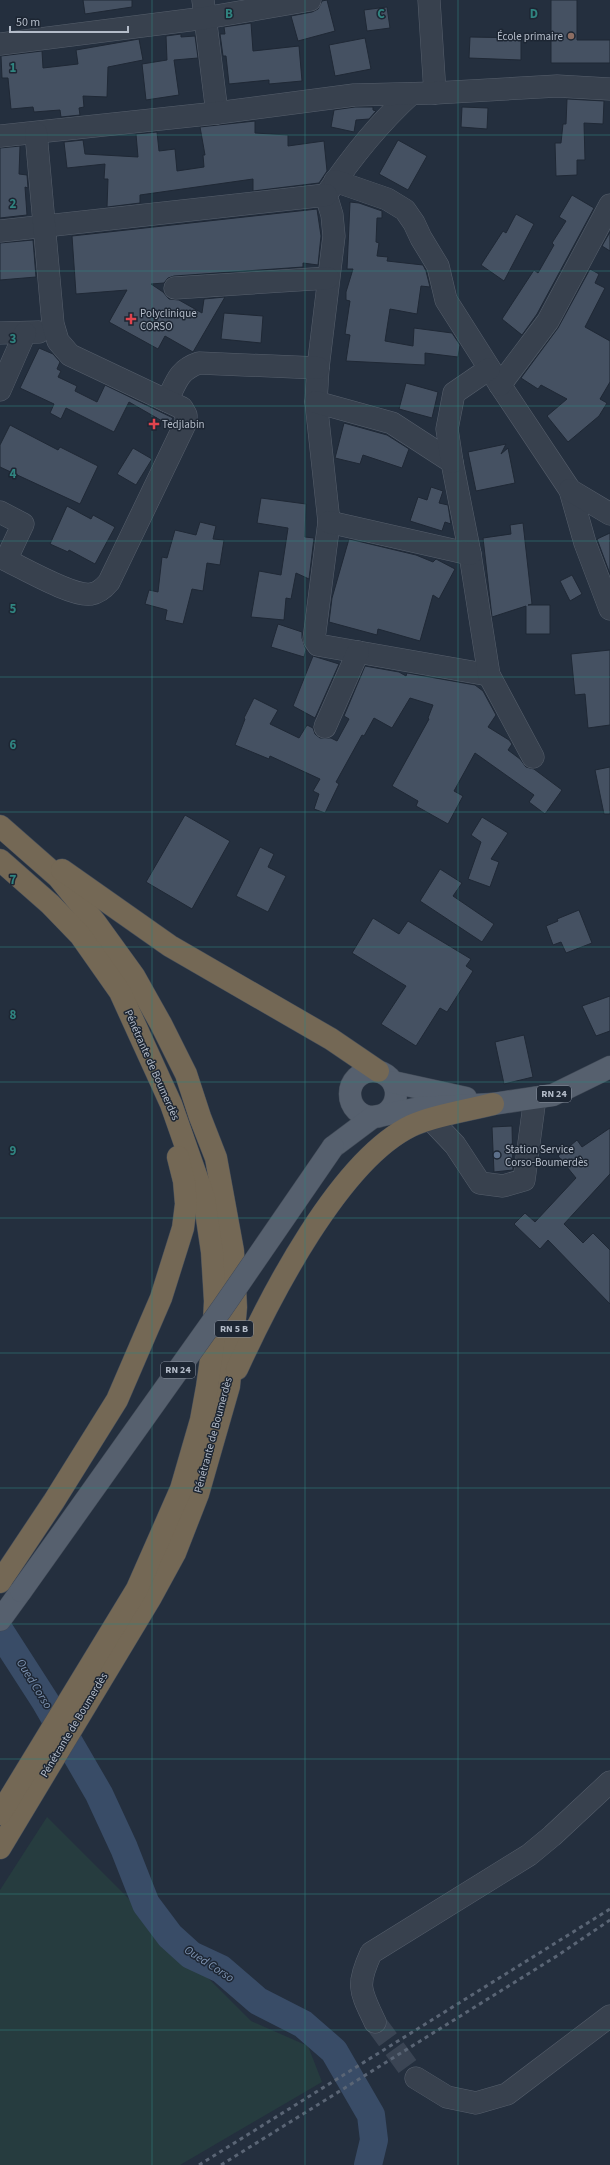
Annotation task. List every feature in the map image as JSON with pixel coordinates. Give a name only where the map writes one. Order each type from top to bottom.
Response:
[{"type":"highway","points":[[0,826],[170,946],[331,1038],[385,1076]]},
{"type":"highway","name":"Pénétrante de Boumerdès","points":[[0,826],[58,877],[95,922],[134,976],[161,1024],[186,1074],[200,1117],[216,1158],[234,1251],[236,1307],[229,1386],[198,1494],[175,1553],[151,1597],[0,1848]]},
{"type":"highway","name":"Pénétrante de Boumerdès","points":[[0,860],[50,904],[80,935],[120,992],[171,1104],[204,1198],[212,1252],[215,1301],[213,1345],[208,1387],[201,1420],[181,1489],[137,1589],[0,1814]]},
{"type":"highway","points":[[2,1579],[54,1501],[116,1400],[162,1298],[183,1228],[186,1204],[184,1180],[176,1149],[120,992]]},
{"type":"highway","points":[[229,1386],[276,1289],[322,1216],[349,1179],[385,1142],[412,1126],[425,1114],[493,1104]]},
{"type":"main road","name":"RN 24","points":[[493,1104],[553,1095],[610,1067]]},
{"type":"main road","points":[[333,1147],[351,1086],[355,1079],[362,1073],[385,1076],[493,1104]]},
{"type":"main road","points":[[333,1147],[373,1117],[388,1111],[395,1102],[396,1094],[385,1076]]},
{"type":"main road","points":[[351,1086],[350,1098],[355,1109],[361,1114],[373,1117],[425,1114]]},
{"type":"main road","name":"RN 24","points":[[0,1620],[222,1307],[333,1147]]},
{"type":"street","points":[[0,44],[204,9],[310,0]]},
{"type":"street","points":[[429,0],[435,93]]},
{"type":"street","points":[[204,9],[217,113]]},
{"type":"street","points":[[0,135],[36,133],[217,113],[354,95],[435,93],[557,86],[610,89]]},
{"type":"street","points":[[411,94],[386,117],[331,188],[334,236],[318,368],[316,402],[328,522],[314,639],[318,646],[489,675]]},
{"type":"street","points":[[0,512],[23,524],[6,560],[78,594],[92,594],[102,590],[109,582],[186,422],[186,415],[182,408],[70,355],[58,341],[53,324],[36,133]]},
{"type":"street","points":[[0,231],[44,227],[331,188],[387,199],[405,210],[438,266],[446,300],[494,377],[570,490],[585,543],[610,609]]},
{"type":"street","points":[[532,757],[489,675],[470,554],[447,429],[454,393],[494,377],[548,321],[610,205]]},
{"type":"street","points":[[175,288],[328,278]]},
{"type":"street","points":[[0,333],[55,332]]},
{"type":"street","points":[[2,378],[25,333]]},
{"type":"street","points":[[167,401],[179,375],[188,367],[198,363],[318,368]]},
{"type":"street","points":[[316,402],[392,423],[452,462]]},
{"type":"street","points":[[570,490],[610,514]]},
{"type":"street","points":[[328,522],[470,554]]},
{"type":"street","points":[[325,727],[358,652]]},
{"type":"street","points":[[425,1114],[455,1145],[480,1183],[504,1186],[524,1180],[535,1098]]},
{"type":"street","points":[[375,2022],[360,1991],[363,1970],[371,1953],[529,1855],[552,1836],[610,1782]]},
{"type":"street","points":[[416,2078],[447,2097],[476,2103],[507,2094],[610,2016]]},
{"type":"green space","points":[[47,1817],[251,2021],[308,2046],[322,2082],[180,2165],[0,2165],[0,1890]]},
{"type":"building","points":[[83,0],[132,0],[132,7],[85,14]]},
{"type":"building","points":[[327,0],[335,31],[298,41],[291,16],[312,12],[318,9],[322,1]]},
{"type":"building","points":[[551,0],[577,0],[577,40],[610,40],[610,63],[551,63]]},
{"type":"building","points":[[387,7],[390,28],[367,31],[364,10]]},
{"type":"building","points":[[251,23],[253,51],[299,46],[302,81],[269,84],[269,80],[229,84],[226,56],[223,56],[220,34],[225,34],[224,27]]},
{"type":"building","points":[[181,34],[181,37],[195,36],[198,58],[174,60],[179,95],[146,100],[142,64],[167,60],[166,36]]},
{"type":"building","points":[[470,37],[521,38],[521,60],[469,58]]},
{"type":"building","points":[[365,38],[371,69],[335,76],[329,45]]},
{"type":"building","points":[[139,39],[143,60],[108,67],[107,97],[83,96],[84,107],[79,108],[80,115],[61,117],[60,110],[34,112],[33,107],[11,109],[8,78],[2,78],[1,56],[42,51],[43,68],[78,64],[76,50]]},
{"type":"building","points":[[567,99],[604,101],[603,124],[584,123],[585,160],[577,160],[577,175],[556,176],[555,143],[561,143],[563,124],[566,124]]},
{"type":"building","points":[[355,107],[373,107],[373,110],[376,111],[369,119],[356,120],[354,132],[331,127],[334,110]]},
{"type":"building","points":[[462,107],[488,108],[487,129],[461,127]]},
{"type":"building","points":[[255,121],[255,133],[288,135],[288,146],[324,141],[327,171],[319,183],[253,191],[253,179],[140,195],[140,203],[107,207],[108,179],[104,179],[105,164],[67,168],[64,142],[83,140],[85,154],[138,157],[136,134],[157,132],[159,151],[175,149],[177,171],[204,167],[203,155],[205,155],[200,127]]},
{"type":"building","points":[[398,140],[427,156],[408,190],[379,174]]},
{"type":"building","points":[[20,146],[19,174],[27,175],[28,188],[25,187],[27,215],[0,218],[0,148]]},
{"type":"building","points":[[572,195],[594,208],[537,314],[522,335],[502,319],[534,270],[538,273],[554,245],[552,243],[566,221],[559,217]]},
{"type":"building","points":[[350,202],[359,203],[382,211],[382,218],[377,218],[376,242],[379,243],[377,256],[388,257],[387,261],[423,265],[426,271],[430,287],[421,286],[417,314],[390,309],[385,341],[413,346],[414,328],[452,333],[460,345],[458,357],[425,353],[425,365],[346,361],[350,335],[345,334],[350,301],[346,300],[346,292],[353,269],[347,269]]},
{"type":"building","points":[[317,209],[321,236],[318,265],[303,263],[303,267],[174,276],[168,278],[164,283],[151,284],[163,292],[169,299],[179,300],[202,313],[204,299],[225,297],[193,352],[165,336],[158,349],[109,322],[127,290],[76,294],[72,236]]},
{"type":"building","points":[[516,214],[534,224],[504,281],[481,265],[503,231],[506,233]]},
{"type":"building","points":[[610,232],[610,251],[602,246]]},
{"type":"building","points":[[33,240],[36,277],[0,280],[0,243]]},
{"type":"building","points":[[590,269],[599,274],[595,283],[605,288],[585,327],[610,341],[610,382],[600,399],[607,403],[599,416],[568,442],[547,416],[567,399],[541,385],[538,389],[521,378],[558,328]]},
{"type":"building","points":[[224,313],[263,316],[261,343],[221,339]]},
{"type":"building","points":[[39,348],[53,354],[60,362],[57,369],[61,371],[58,377],[77,386],[75,391],[97,402],[105,385],[173,418],[169,425],[129,402],[114,432],[66,408],[61,419],[50,413],[54,404],[20,388]]},
{"type":"building","points":[[406,383],[438,392],[432,418],[399,409]]},
{"type":"building","points":[[344,423],[387,435],[409,449],[402,468],[363,455],[360,464],[335,458]]},
{"type":"building","points":[[10,425],[58,450],[60,447],[98,466],[80,504],[0,467],[0,445]]},
{"type":"building","points":[[506,444],[501,454],[508,448],[515,483],[476,491],[468,452]]},
{"type":"building","points":[[133,448],[152,459],[136,485],[117,474]]},
{"type":"building","points":[[431,487],[443,491],[439,503],[448,505],[451,524],[445,522],[442,531],[410,521],[418,497],[427,500]]},
{"type":"building","points":[[261,498],[306,504],[305,537],[314,538],[309,579],[296,573],[291,599],[286,598],[284,620],[251,617],[259,571],[281,575],[288,528],[257,523]]},
{"type":"building","points":[[67,506],[91,519],[93,515],[115,527],[95,564],[69,550],[68,552],[50,544]]},
{"type":"building","points":[[200,522],[216,526],[213,539],[224,540],[220,565],[207,563],[203,591],[192,589],[183,624],[165,620],[167,610],[145,604],[149,590],[158,592],[162,557],[167,558],[175,530],[196,535]]},
{"type":"building","points":[[523,523],[532,604],[528,605],[550,605],[550,634],[526,634],[526,606],[492,617],[483,538],[511,534],[510,525]]},
{"type":"building","points":[[610,533],[610,574],[597,539]]},
{"type":"building","points":[[349,539],[416,555],[433,562],[436,559],[455,569],[439,599],[433,595],[420,641],[378,629],[377,635],[329,622],[332,598]]},
{"type":"building","points":[[572,575],[582,594],[570,601],[560,581]]},
{"type":"building","points":[[278,624],[302,632],[302,638],[306,650],[304,657],[271,647]]},
{"type":"building","points":[[610,650],[610,725],[588,728],[585,694],[575,695],[571,654]]},
{"type":"building","points":[[313,656],[339,664],[315,718],[293,706]]},
{"type":"building","points":[[365,666],[399,672],[406,676],[407,673],[475,685],[483,691],[496,715],[488,727],[509,740],[512,744],[508,750],[520,759],[526,767],[534,769],[562,790],[545,814],[529,802],[534,795],[475,753],[454,791],[463,796],[448,824],[416,806],[418,801],[392,786],[429,719],[428,718],[433,705],[410,698],[392,728],[374,718],[364,736],[362,735],[336,782],[339,784],[325,813],[314,809],[319,794],[313,791],[320,779],[270,756],[269,759],[235,745],[245,719],[244,718],[254,698],[278,710],[270,724],[299,738],[307,725],[313,728],[315,734],[320,738],[331,738],[337,741],[349,719],[344,716]]},
{"type":"building","points":[[610,767],[610,814],[604,814],[595,770]]},
{"type":"building","points":[[185,815],[230,841],[192,909],[146,882]]},
{"type":"building","points":[[482,817],[508,833],[491,859],[499,862],[490,887],[468,879],[481,842],[471,835]]},
{"type":"building","points":[[260,847],[274,854],[268,867],[286,876],[268,912],[236,896]]},
{"type":"building","points":[[440,869],[462,883],[453,896],[494,924],[482,942],[420,901]]},
{"type":"building","points":[[579,910],[592,943],[566,953],[561,942],[553,945],[546,926],[558,921],[557,919]]},
{"type":"building","points":[[373,918],[399,934],[408,921],[471,959],[466,966],[473,971],[447,1012],[440,1008],[416,1046],[381,1024],[406,986],[352,953]]},
{"type":"building","points":[[610,996],[610,1031],[596,1036],[582,1006]]},
{"type":"building","points":[[524,1035],[533,1077],[504,1084],[495,1042]]},
{"type":"building","points":[[512,1126],[513,1170],[494,1172],[492,1127]]},
{"type":"building","points":[[610,1128],[610,1174],[564,1224],[583,1243],[593,1233],[610,1250],[610,1304],[548,1240],[540,1249],[514,1224],[525,1213],[535,1222],[576,1178],[558,1156],[577,1140],[582,1147]]},
{"type":"waterway","name":"Oued Corso","points":[[0,1631],[45,1701],[99,1794],[124,1848],[146,1904],[170,1936],[191,1955],[221,1969],[258,2001],[303,2024],[334,2051],[371,2115],[374,2140],[368,2165]]},
{"type":"tunnel","points":[[375,2022],[416,2078]]},
{"type":"railway","points":[[199,2165],[610,1909]]},
{"type":"railway","points":[[221,2165],[560,1954],[610,1920]]},
{"type":"place","name":"École primaire","points":[[571,36]]},
{"type":"place","name":"Polyclinique CORSO","points":[[131,319]]},
{"type":"place","name":"Tedjlabin","points":[[154,424]]},
{"type":"place","name":"Station Service Corso-Boumerdès","points":[[497,1155]]}]
